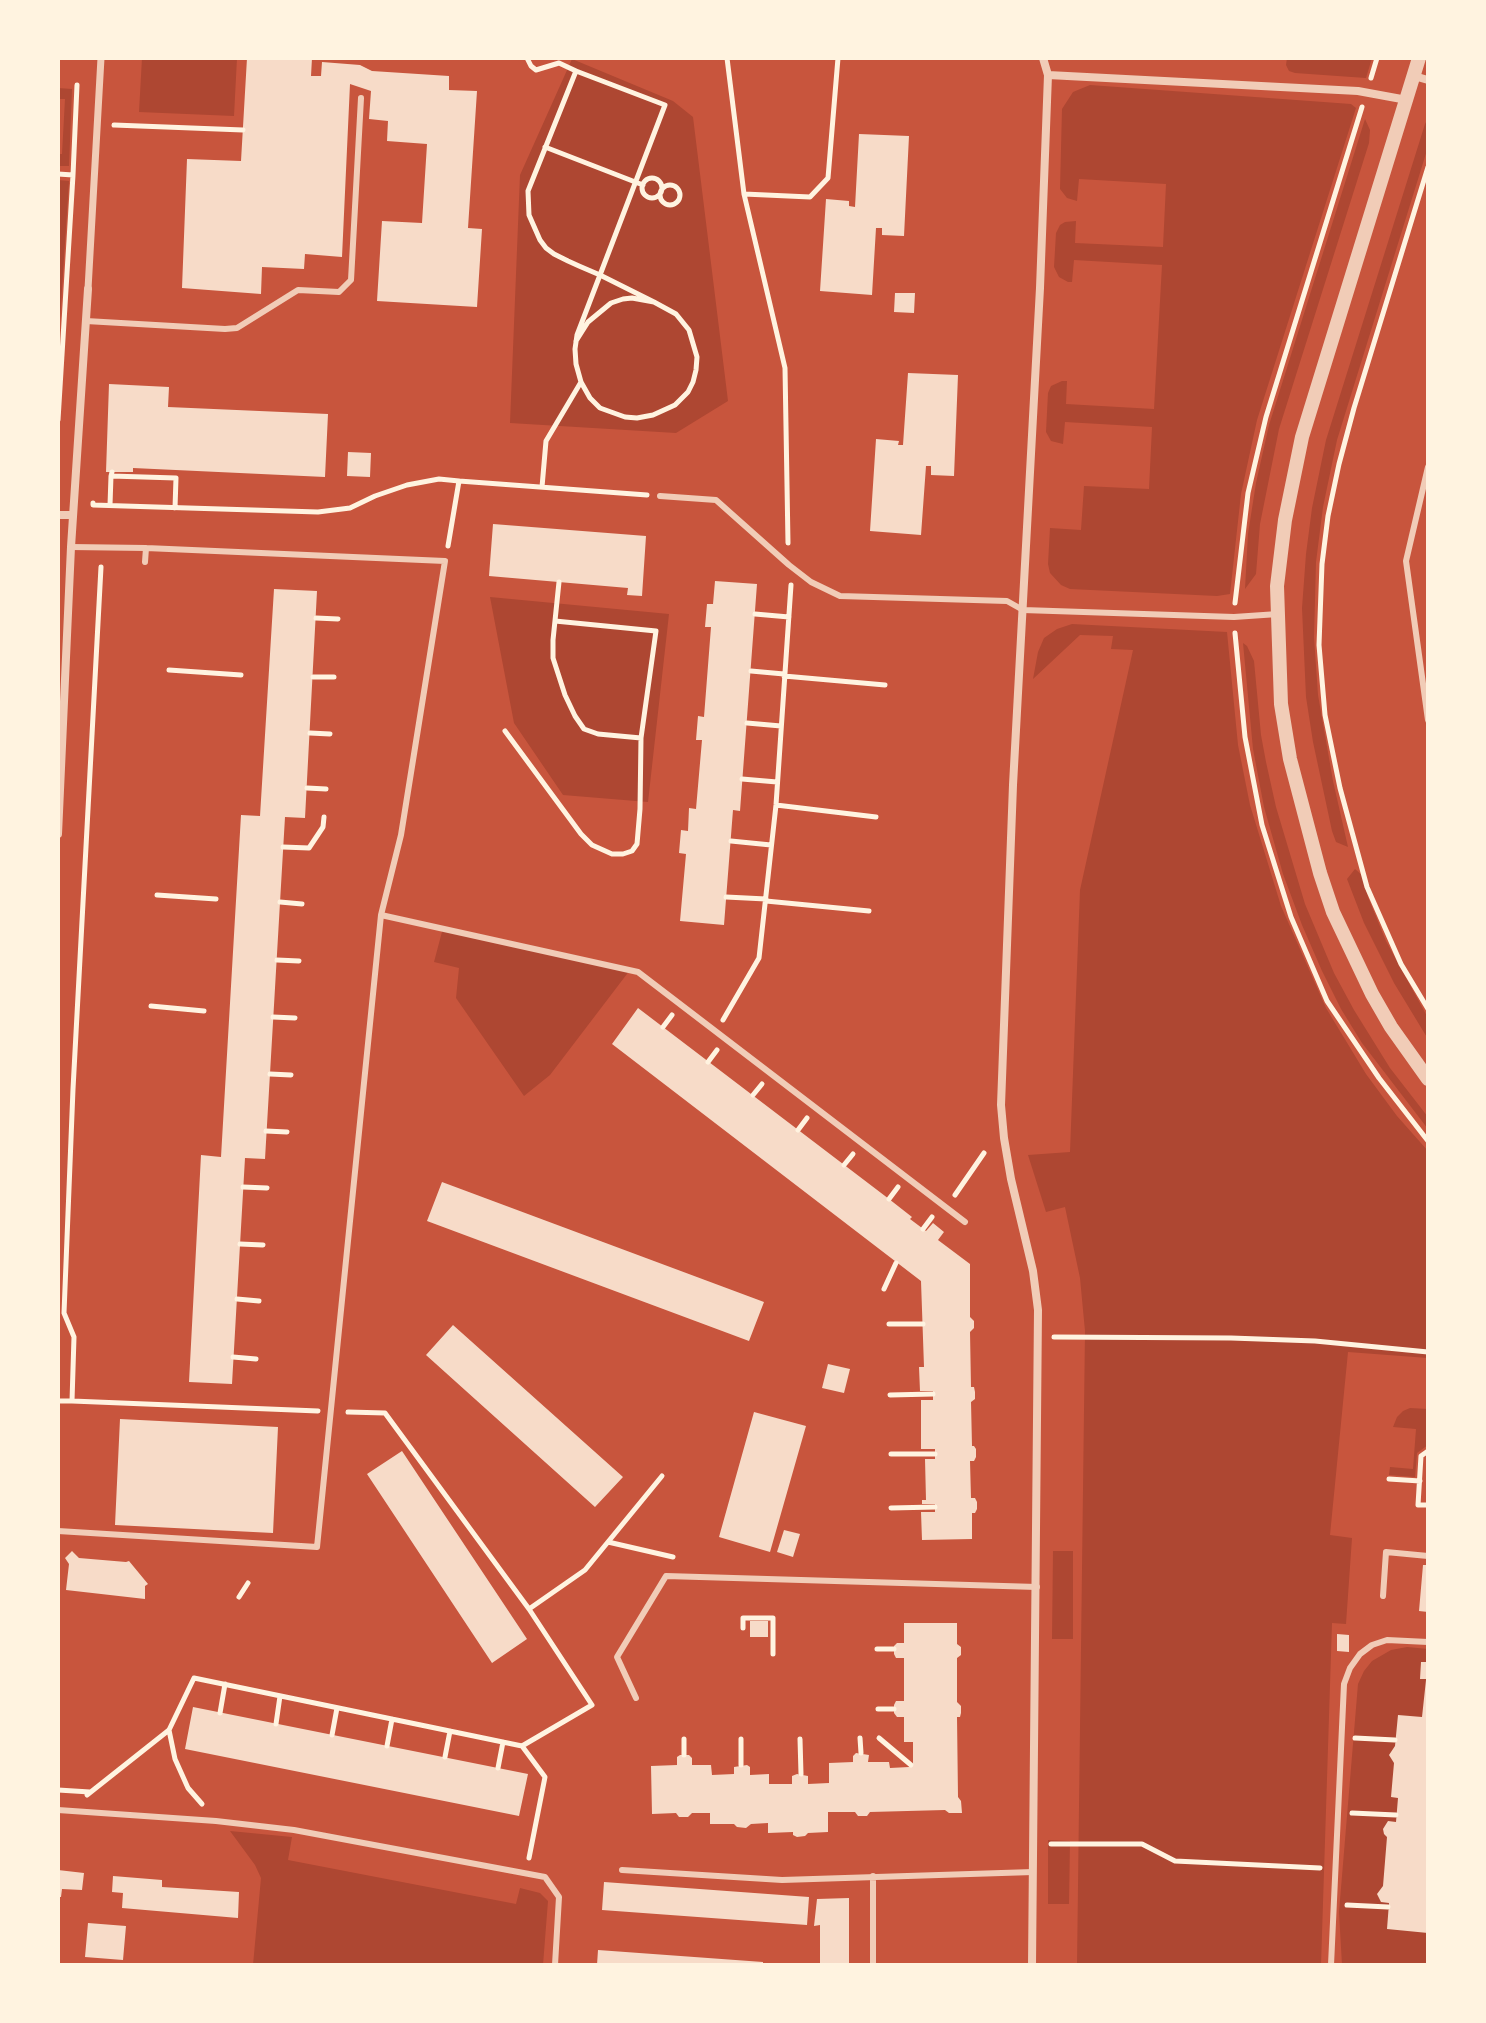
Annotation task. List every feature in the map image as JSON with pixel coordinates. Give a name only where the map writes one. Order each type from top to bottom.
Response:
[{"type":"street","points":[[58,834],[71,547],[101,58]]},
{"type":"street","points":[[1032,1965],[1038,1310],[1033,1271],[1011,1179],[1001,1105],[1005,967],[1038,330],[1048,75],[1043,58]]},
{"type":"street","points":[[1419,58],[1421,78],[1407,100],[1302,437],[1280,552],[1277,586],[1281,704],[1290,759],[1320,873],[1333,912],[1372,994],[1428,1079]]},
{"type":"street","points":[[1048,75],[1358,91],[1407,100]]},
{"type":"street","points":[[58,515],[73,515]]},
{"type":"lane","points":[[86,321],[237,328],[298,290],[339,292],[351,280],[361,98]]},
{"type":"lane","points":[[1428,467],[1406,561],[1428,720]]},
{"type":"lane","points":[[660,496],[716,500],[789,565],[811,582],[840,596],[1007,601],[1023,610],[1234,617],[1278,614]]},
{"type":"lane","points":[[58,1531],[317,1547],[381,915],[401,835],[445,561],[71,547]]},
{"type":"lane","points":[[145,562],[146,548]]},
{"type":"lane","points":[[381,915],[638,972],[965,1222]]},
{"type":"lane","points":[[1383,1596],[1386,1552],[1428,1556]]},
{"type":"lane","points":[[636,1698],[617,1657],[666,1576],[1037,1587]]},
{"type":"lane","points":[[1331,1965],[1344,1684],[1360,1654],[1372,1645],[1387,1640],[1428,1642]]},
{"type":"lane","points":[[62,1811],[216,1821],[294,1830],[545,1877],[559,1897],[555,1965]]},
{"type":"lane","points":[[622,1870],[782,1880],[1033,1872]]},
{"type":"lane","points":[[873,1876],[873,1965]]},
{"type":"path","points":[[527,58],[536,70],[559,63],[665,105],[636,182],[600,275],[577,335],[576,341],[576,364],[581,382],[600,408],[625,417],[653,415],[675,405],[693,382],[697,357],[689,330],[667,308],[600,275],[554,254],[546,248],[529,215],[527,197],[576,71]]},
{"type":"path","points":[[717,1031],[759,958],[776,805],[792,579],[789,565],[785,368],[744,194],[727,58]]},
{"type":"path","points":[[744,194],[810,197],[828,178],[838,58]]},
{"type":"path","points":[[58,420],[77,85]]},
{"type":"path","points":[[132,125],[243,130]]},
{"type":"path","points":[[545,147],[643,185]]},
{"type":"path","points":[[1428,167],[1339,464],[1322,564],[1319,645],[1325,715],[1340,788],[1367,887],[1401,964],[1428,1009]]},
{"type":"path","points":[[58,174],[73,175]]},
{"type":"path","points":[[653,178],[661,182],[661,192],[655,198],[646,196],[642,191],[643,185],[653,178]]},
{"type":"path","points":[[576,341],[588,322],[611,303],[632,298],[654,302]]},
{"type":"path","points":[[542,487],[546,441],[581,382]]},
{"type":"path","points":[[110,505],[112,474],[176,478],[175,508]]},
{"type":"path","points":[[94,489],[93,505],[331,511],[350,508],[407,485],[439,479],[660,496]]},
{"type":"path","points":[[448,545],[459,481]]},
{"type":"path","points":[[72,1401],[74,1337],[64,1313],[101,567]]},
{"type":"path","points":[[559,582],[553,658],[575,716],[584,729],[598,734],[641,738]]},
{"type":"path","points":[[755,614],[789,617]]},
{"type":"path","points":[[316,618],[338,619]]},
{"type":"path","points":[[505,731],[592,845],[612,854],[632,851],[637,844],[641,738],[656,631],[555,621]]},
{"type":"path","points":[[169,670],[241,675]]},
{"type":"path","points":[[751,671],[885,685]]},
{"type":"path","points":[[313,677],[334,677]]},
{"type":"path","points":[[747,723],[781,726]]},
{"type":"path","points":[[310,733],[330,734]]},
{"type":"path","points":[[742,779],[777,782]]},
{"type":"path","points":[[307,788],[326,789]]},
{"type":"path","points":[[776,805],[876,817]]},
{"type":"path","points":[[283,847],[309,848],[323,827],[324,817]]},
{"type":"path","points":[[731,841],[771,845]]},
{"type":"path","points":[[157,895],[216,899]]},
{"type":"path","points":[[726,897],[869,911]]},
{"type":"path","points":[[280,902],[302,904]]},
{"type":"path","points":[[277,960],[299,961]]},
{"type":"path","points":[[151,1006],[204,1011]]},
{"type":"path","points":[[273,1017],[295,1018]]},
{"type":"path","points":[[270,1074],[291,1075]]},
{"type":"path","points":[[266,1131],[287,1132]]},
{"type":"path","points":[[962,1186],[984,1153]]},
{"type":"path","points":[[243,1187],[267,1188]]},
{"type":"path","points":[[240,1244],[263,1245]]},
{"type":"path","points":[[884,1289],[896,1263]]},
{"type":"path","points":[[237,1299],[259,1301]]},
{"type":"path","points":[[889,1324],[923,1324]]},
{"type":"path","points":[[1038,1337],[1315,1341],[1428,1352]]},
{"type":"path","points":[[233,1357],[256,1359]]},
{"type":"path","points":[[890,1395],[933,1394]]},
{"type":"path","points":[[58,1401],[385,1413],[529,1609],[592,1705],[522,1746]]},
{"type":"path","points":[[1428,1451],[1421,1456],[1422,1493],[1418,1505],[1428,1505]]},
{"type":"path","points":[[891,1454],[935,1454]]},
{"type":"path","points":[[529,1609],[585,1570],[662,1476]]},
{"type":"path","points":[[1389,1479],[1420,1481]]},
{"type":"path","points":[[891,1508],[935,1507]]},
{"type":"path","points":[[608,1542],[680,1559]]},
{"type":"path","points":[[239,1597],[248,1583]]},
{"type":"path","points":[[743,1628],[743,1618],[773,1618],[773,1654]]},
{"type":"path","points":[[877,1649],[894,1649]]},
{"type":"path","points":[[62,1811],[169,1730],[194,1678],[522,1746],[545,1777],[526,1874]]},
{"type":"path","points":[[220,1713],[225,1684]]},
{"type":"path","points":[[276,1724],[280,1696]]},
{"type":"path","points":[[332,1735],[337,1708]]},
{"type":"path","points":[[878,1709],[894,1709]]},
{"type":"path","points":[[387,1746],[392,1719]]},
{"type":"path","points":[[169,1730],[175,1759],[188,1788],[206,1808]]},
{"type":"path","points":[[445,1757],[450,1731]]},
{"type":"path","points":[[1342,1737],[1395,1740]]},
{"type":"path","points":[[860,1738],[861,1753]]},
{"type":"path","points":[[879,1738],[911,1765]]},
{"type":"path","points":[[684,1739],[684,1755]]},
{"type":"path","points":[[741,1739],[741,1765]]},
{"type":"path","points":[[800,1739],[801,1774]]},
{"type":"path","points":[[498,1768],[503,1742]]},
{"type":"path","points":[[58,1790],[91,1792]]},
{"type":"path","points":[[1339,1812],[1396,1815]]},
{"type":"path","points":[[1034,1844],[1142,1844],[1175,1861],[1336,1868]]},
{"type":"path","points":[[1334,1904],[1388,1907]]},
{"type":"shaded area","points":[[142,58],[237,58],[234,116],[139,112]]},
{"type":"shaded area","points":[[1287,58],[1372,58],[1366,78],[1295,73],[1289,71]]},
{"type":"shaded area","points":[[572,59],[673,101],[693,117],[728,401],[676,433],[510,423],[520,175]]},
{"type":"shaded area","points":[[1090,85],[1351,104],[1356,108],[1257,420],[1241,494],[1230,594],[1217,596],[1070,589],[1061,585],[1050,573],[1050,528],[1081,530],[1084,486],[1149,489],[1152,427],[1065,422],[1063,444],[1051,441],[1046,432],[1048,393],[1051,386],[1062,381],[1067,381],[1066,404],[1154,409],[1162,265],[1074,260],[1072,282],[1059,277],[1054,267],[1056,233],[1065,222],[1076,221],[1075,243],[1163,247],[1166,184],[1079,179],[1077,201],[1067,198],[1060,189],[1062,109],[1073,92]]},
{"type":"shaded area","points":[[58,88],[72,89],[69,166],[58,166],[58,154],[62,154],[65,99],[58,99]]},
{"type":"shaded area","points":[[1428,118],[1428,147],[1337,440],[1323,507],[1316,562],[1314,637],[1318,695],[1348,847],[1336,842],[1332,831],[1306,697],[1302,608],[1306,554],[1326,440]]},
{"type":"shaded area","points":[[1365,119],[1370,130],[1369,143],[1279,429],[1260,524],[1256,574],[1245,589],[1248,534],[1269,425]]},
{"type":"shaded area","points":[[58,180],[69,181],[58,351]]},
{"type":"shaded area","points":[[490,597],[669,614],[648,802],[563,795],[514,723]]},
{"type":"shaded area","points":[[1072,624],[1227,632],[1238,745],[1250,805],[1281,906],[1326,1008],[1366,1074],[1428,1151],[1428,1358],[1348,1352],[1330,1535],[1352,1538],[1346,1624],[1332,1623],[1321,1965],[1077,1965],[1085,1331],[1080,1278],[1065,1207],[1046,1212],[1028,1155],[1070,1152],[1080,890],[1133,650],[1111,649],[1113,636],[1080,635],[1033,679],[1044,638]]},
{"type":"shaded area","points":[[1243,643],[1254,661],[1266,762],[1305,904],[1334,973],[1354,1010],[1390,1068],[1428,1117],[1428,1129],[1362,1043],[1341,1009],[1302,925],[1283,874],[1264,807],[1253,749]]},
{"type":"shaded area","points":[[1355,869],[1362,875],[1386,941],[1428,1018],[1428,1039],[1394,983],[1364,923],[1347,879]]},
{"type":"shaded area","points":[[443,928],[630,970],[550,1075],[524,1096],[456,998],[459,968],[434,962]]},
{"type":"shaded area","points":[[1410,1408],[1428,1409],[1428,1445],[1417,1453],[1415,1477],[1389,1475],[1390,1467],[1413,1469],[1416,1429],[1393,1427],[1397,1417]]},
{"type":"shaded area","points":[[1053,1551],[1073,1551],[1073,1639],[1052,1639]]},
{"type":"shaded area","points":[[1407,1647],[1428,1649],[1428,1965],[1342,1965],[1339,1912],[1358,1684],[1372,1661],[1391,1650]]},
{"type":"shaded area","points":[[230,1831],[292,1837],[288,1860],[516,1904],[520,1888],[540,1893],[548,1901],[543,1965],[253,1965],[261,1878]]},
{"type":"shaded area","points":[[1048,1840],[1070,1841],[1069,1904],[1048,1904]]},
{"type":"building","points":[[247,58],[312,58],[311,76],[321,76],[322,62],[360,65],[372,71],[449,76],[449,90],[477,91],[468,228],[482,229],[477,307],[377,301],[382,221],[422,223],[427,144],[387,141],[388,121],[369,119],[371,91],[350,84],[342,257],[305,254],[304,269],[262,267],[261,294],[182,288],[187,159],[241,161]]},
{"type":"building","points":[[859,134],[909,136],[904,236],[882,235],[882,228],[876,228],[872,295],[820,291],[826,199],[849,201],[849,206],[855,207]]},
{"type":"building","points":[[895,293],[915,293],[914,313],[894,312]]},
{"type":"building","points":[[908,373],[958,375],[954,476],[931,475],[931,466],[926,466],[921,535],[870,531],[876,439],[899,441],[898,445],[903,445]]},
{"type":"building","points":[[109,384],[169,387],[168,407],[328,414],[325,477],[133,468],[133,472],[106,472]]},
{"type":"building","points":[[348,452],[371,453],[370,477],[347,476]]},
{"type":"building","points":[[493,524],[646,536],[642,596],[627,595],[628,588],[489,576]]},
{"type":"building","points":[[715,581],[757,584],[740,811],[733,810],[724,925],[680,921],[686,854],[679,853],[681,830],[688,831],[689,808],[696,809],[702,740],[696,740],[698,716],[704,717],[711,627],[705,627],[707,604],[713,604]]},
{"type":"building","points":[[274,589],[317,591],[305,818],[285,817],[265,1159],[245,1158],[232,1384],[189,1382],[201,1155],[221,1157],[241,815],[260,816]]},
{"type":"building","points":[[638,1008],[889,1199],[926,1231],[933,1223],[944,1232],[938,1240],[970,1264],[970,1317],[974,1321],[970,1332],[971,1387],[975,1392],[975,1399],[971,1402],[972,1446],[976,1449],[974,1461],[970,1461],[971,1498],[977,1502],[977,1509],[972,1513],[972,1539],[922,1540],[921,1512],[935,1512],[935,1504],[922,1504],[922,1500],[926,1500],[925,1459],[935,1459],[935,1449],[921,1449],[921,1400],[933,1400],[933,1391],[920,1391],[919,1367],[924,1367],[921,1281],[612,1044]]},
{"type":"building","points":[[442,1182],[764,1302],[749,1341],[427,1221]]},
{"type":"building","points":[[453,1325],[623,1477],[595,1507],[426,1355]]},
{"type":"building","points":[[828,1364],[850,1369],[844,1393],[822,1388]]},
{"type":"building","points":[[754,1412],[806,1426],[770,1552],[719,1537]]},
{"type":"building","points":[[120,1419],[278,1427],[273,1533],[115,1525]]},
{"type":"building","points":[[402,1451],[527,1639],[492,1663],[367,1474]]},
{"type":"building","points":[[784,1530],[800,1534],[793,1557],[777,1552]]},
{"type":"building","points":[[72,1551],[79,1558],[129,1561],[148,1584],[145,1586],[145,1599],[66,1590],[69,1564],[65,1558]]},
{"type":"building","points":[[1423,1565],[1428,1565],[1428,1612],[1419,1611]]},
{"type":"building","points":[[750,1621],[768,1621],[768,1637],[750,1637]]},
{"type":"building","points":[[904,1623],[957,1623],[957,1644],[961,1647],[961,1655],[957,1658],[957,1702],[961,1706],[960,1717],[957,1717],[958,1797],[962,1813],[945,1810],[870,1812],[867,1816],[858,1816],[855,1812],[828,1812],[828,1832],[797,1837],[793,1832],[768,1833],[768,1823],[751,1824],[746,1828],[734,1824],[710,1824],[710,1813],[692,1813],[688,1817],[679,1817],[676,1813],[652,1814],[651,1766],[677,1765],[680,1755],[689,1755],[692,1765],[711,1765],[712,1775],[734,1774],[734,1767],[747,1765],[750,1775],[769,1774],[769,1784],[792,1784],[792,1776],[797,1774],[808,1776],[808,1784],[829,1783],[829,1763],[853,1762],[856,1753],[869,1755],[868,1762],[889,1762],[890,1768],[909,1767],[913,1763],[913,1742],[904,1742],[904,1717],[897,1717],[894,1713],[896,1701],[904,1701],[904,1658],[896,1658],[894,1646],[904,1643]]},
{"type":"building","points":[[1337,1634],[1349,1635],[1349,1652],[1337,1651]]},
{"type":"building","points":[[1421,1662],[1428,1662],[1428,1679],[1420,1679]]},
{"type":"building","points":[[1426,1680],[1428,1933],[1387,1929],[1389,1903],[1381,1902],[1377,1894],[1383,1886],[1387,1837],[1383,1829],[1388,1821],[1396,1822],[1398,1798],[1391,1797],[1394,1763],[1389,1755],[1395,1746],[1398,1715],[1422,1717]]},
{"type":"building","points":[[193,1707],[528,1774],[519,1816],[185,1749]]},
{"type":"building","points":[[58,1870],[84,1873],[82,1890],[62,1889],[61,1897],[58,1897]]},
{"type":"building","points":[[113,1876],[162,1880],[162,1887],[239,1892],[238,1918],[122,1908],[123,1893],[112,1892]]},
{"type":"building","points":[[604,1882],[809,1897],[807,1925],[602,1910]]},
{"type":"building","points":[[849,1898],[849,1965],[820,1965],[820,1925],[814,1926],[817,1899]]},
{"type":"building","points":[[88,1923],[126,1926],[123,1960],[85,1957]]},
{"type":"building","points":[[598,1950],[763,1962],[763,1965],[597,1965]]}]
